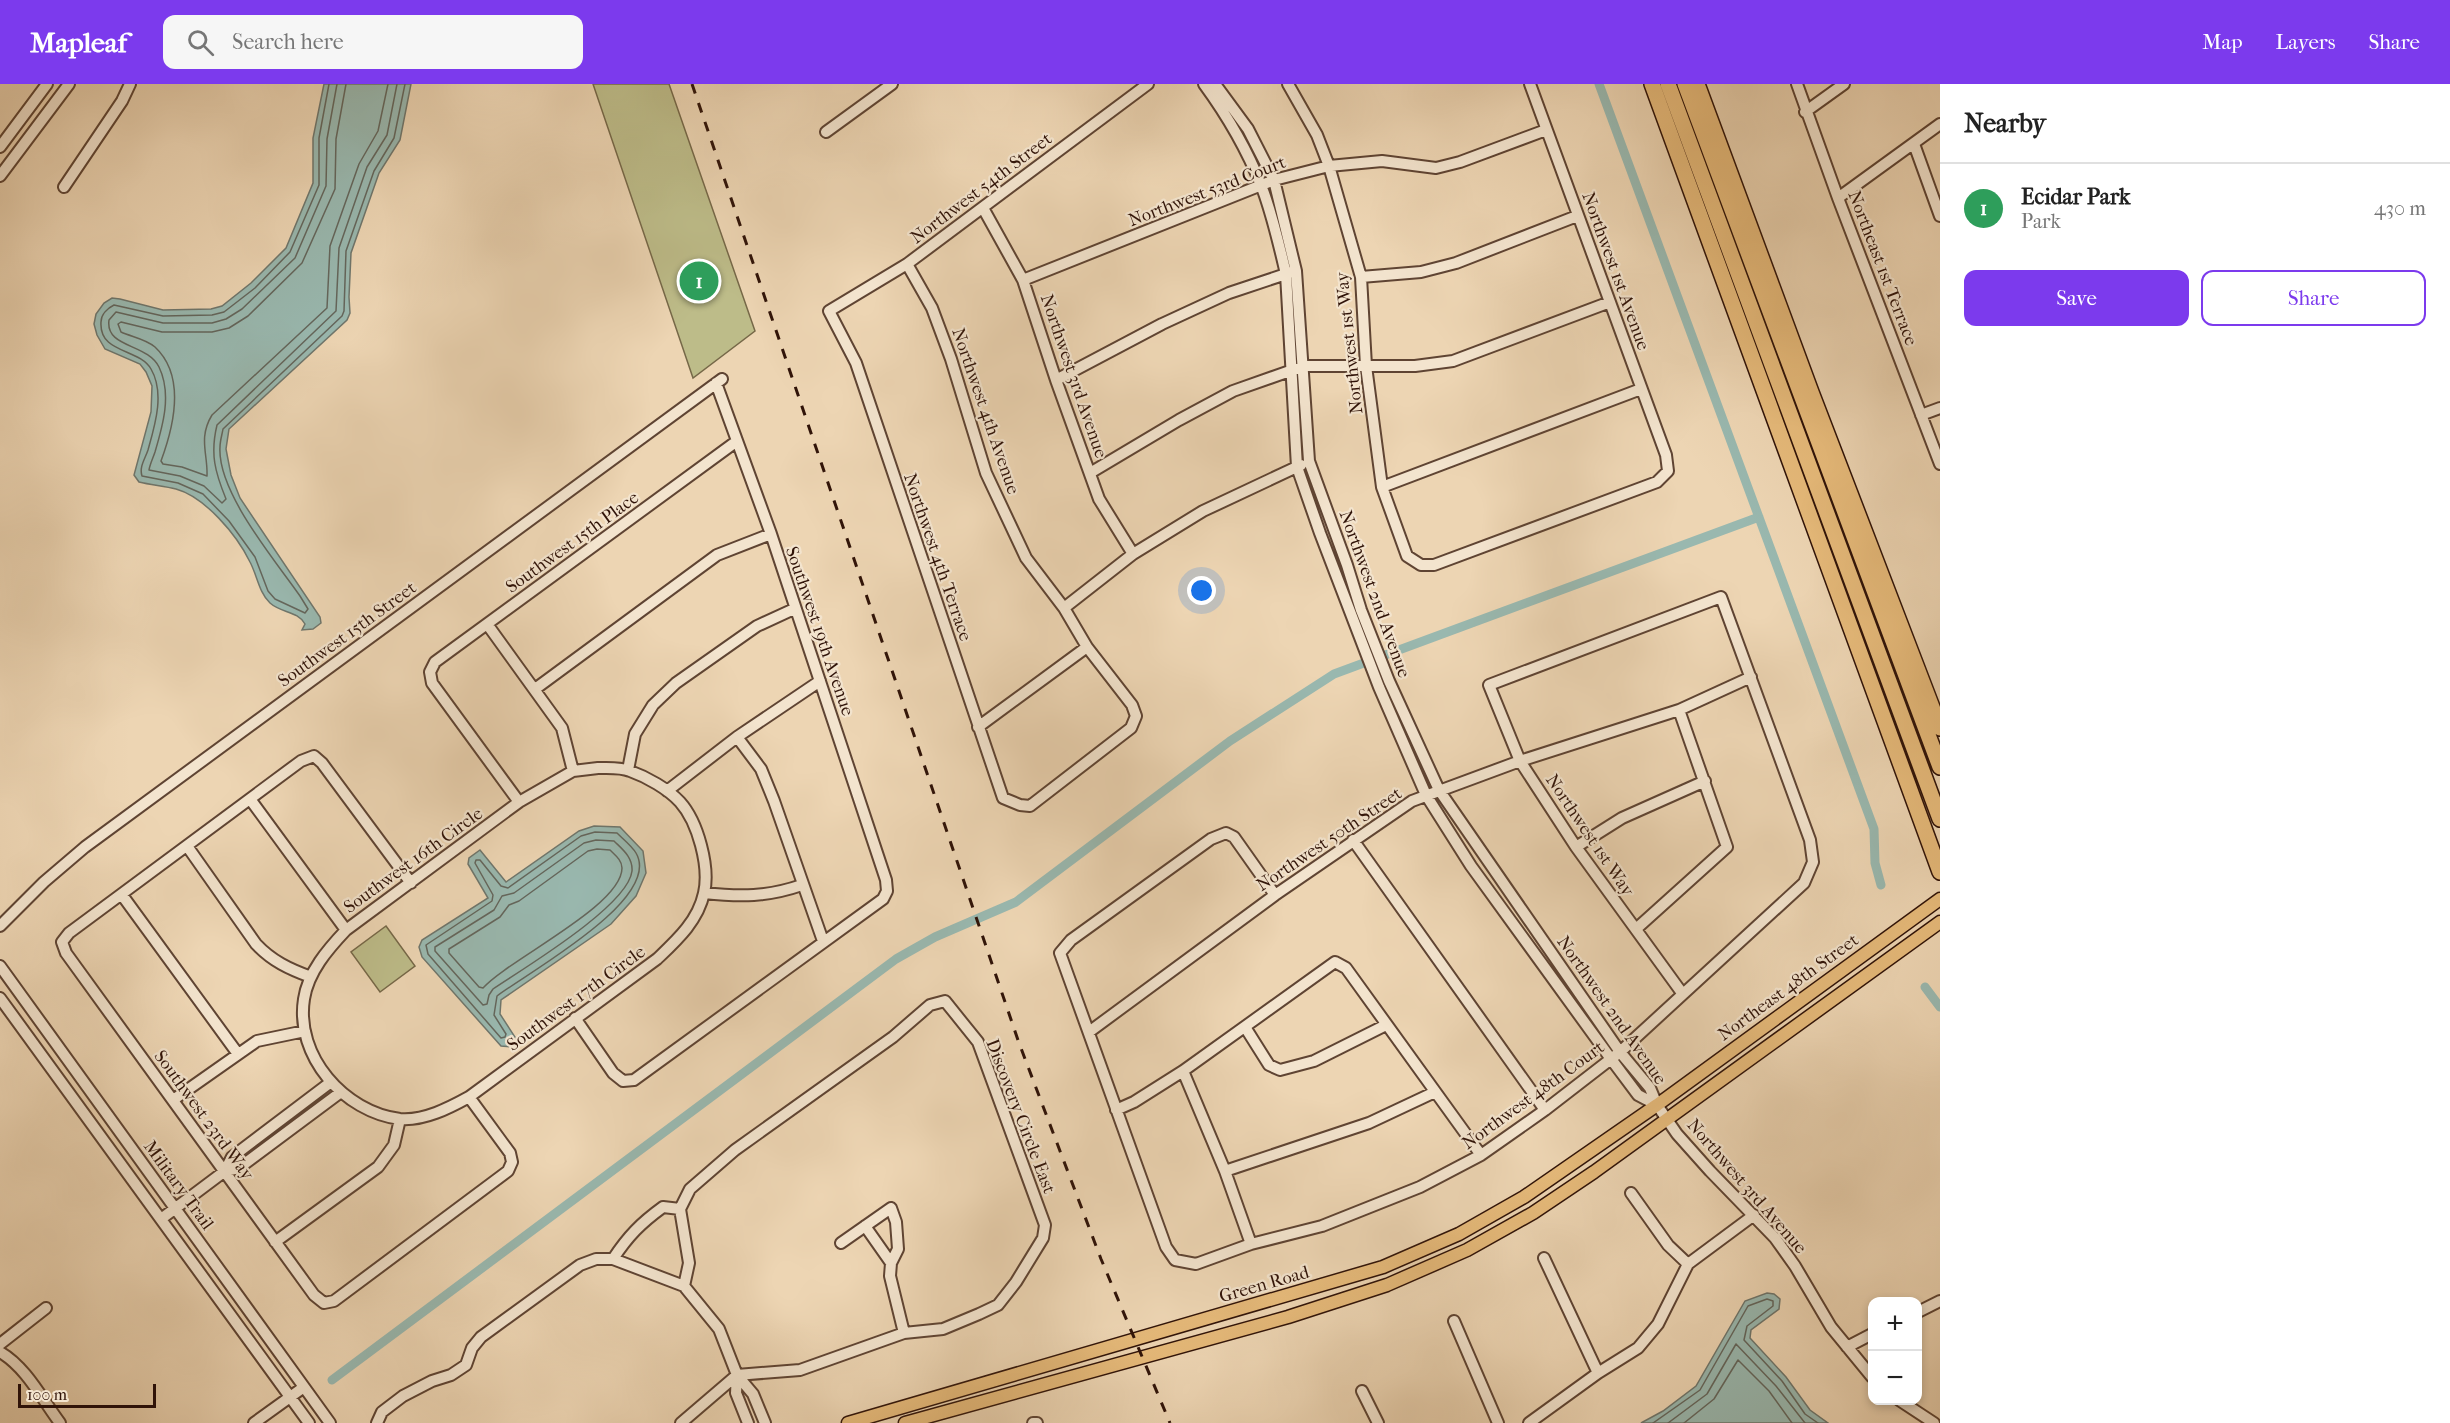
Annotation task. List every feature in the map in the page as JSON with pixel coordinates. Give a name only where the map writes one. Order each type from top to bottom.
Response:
[{"type":"highway","points":[[1652,84],[1940,872]]},
{"type":"highway","points":[[1668,84],[1940,819]]},
{"type":"highway","points":[[1685,84],[1940,767]]},
{"type":"highway","points":[[1697,84],[1799,361],[1940,728]]},
{"type":"main road","name":"Northeast 48th Street","points":[[1657,1105],[1940,899]]},
{"type":"main road","name":"Northeast 48th Street","points":[[1667,1120],[1937,925]]},
{"type":"main road","name":"Green Road","points":[[848,1423],[1383,1267],[1459,1234],[1524,1197],[1657,1105]]},
{"type":"main road","name":"Green Road","points":[[906,1423],[1288,1317],[1387,1285],[1467,1250],[1533,1213],[1667,1120]]},
{"type":"street","points":[[0,147],[47,84]]},
{"type":"street","points":[[0,176],[69,84]]},
{"type":"street","points":[[64,187],[122,101],[130,84]]},
{"type":"street","points":[[826,132],[891,84]]},
{"type":"street","name":"Northwest 54th Street","points":[[829,311],[907,264],[1148,84]]},
{"type":"street","name":"Northwest 2nd Avenue","points":[[1204,84],[1214,98],[1261,185],[1291,272],[1290,371],[1297,467],[1362,643],[1382,677],[1439,790],[1620,1052],[1650,1088],[1657,1105]]},
{"type":"street","name":"Northwest 2nd Avenue","points":[[1215,84],[1248,129],[1274,180],[1291,272],[1304,366],[1309,461],[1361,610],[1375,642],[1382,677],[1426,795],[1471,866],[1611,1059],[1638,1095],[1657,1105]]},
{"type":"street","name":"Northwest 1st Way","points":[[1287,84],[1317,135],[1329,166],[1361,277],[1366,366],[1382,487],[1407,556],[1421,565]]},
{"type":"street","name":"Northwest 1st Avenue","points":[[1421,565],[1434,565],[1657,482],[1668,471],[1666,455],[1530,84]]},
{"type":"street","name":"Northeast 1st Terrace","points":[[1797,84],[1805,112],[1940,464]]},
{"type":"street","points":[[1805,112],[1844,84]]},
{"type":"street","points":[[1838,198],[1940,124]]},
{"type":"street","name":"Northwest 53rd Court","points":[[1023,280],[1274,180],[1329,166],[1382,161],[1436,168],[1460,162],[1546,129]]},
{"type":"street","points":[[1914,144],[1940,216]]},
{"type":"street","name":"Northwest 3rd Avenue","points":[[983,208],[1023,280],[1099,499],[1133,554]]},
{"type":"street","points":[[1361,277],[1421,272],[1456,263],[1577,216]]},
{"type":"street","name":"Northwest 4th Avenue","points":[[907,264],[932,308],[951,359],[986,473],[1026,558],[1064,608],[1087,647],[1132,705],[1136,716],[1131,728],[1030,806],[1020,805]]},
{"type":"street","points":[[1056,380],[1162,324],[1229,293],[1291,272]]},
{"type":"street","points":[[1090,473],[1233,391],[1304,366],[1415,366],[1453,361],[1610,302]]},
{"type":"street","name":"Northwest 4th Terrace","points":[[829,311],[856,363],[1003,798],[1020,805]]},
{"type":"street","name":"Southwest 19th Avenue","points":[[719,381],[737,441],[771,534],[794,609],[886,880],[887,891],[883,899],[823,941]]},
{"type":"street","name":"Southwest 15th Street","points":[[0,926],[44,882],[84,847],[719,381]]},
{"type":"street","points":[[1382,487],[1641,389]]},
{"type":"street","points":[[1922,415],[1940,408]]},
{"type":"street","name":"Southwest 15th Place","points":[[519,802],[432,683],[430,672],[435,662],[737,441]]},
{"type":"street","points":[[1064,608],[1133,554],[1203,511],[1309,461]]},
{"type":"street","points":[[535,689],[717,555],[771,534]]},
{"type":"street","name":"Northwest 1st Way","points":[[1682,993],[1576,847],[1520,761],[1489,685],[1721,597],[1751,678]]},
{"type":"street","points":[[628,770],[635,734],[653,705],[676,683],[757,626],[794,609]]},
{"type":"street","points":[[488,624],[562,728],[573,771]]},
{"type":"street","points":[[978,727],[1087,647]]},
{"type":"street","name":"Northwest 50th Street","points":[[1089,1032],[1275,895],[1412,801],[1520,761],[1679,710],[1751,678]]},
{"type":"street","name":"Northwest 48th Court","points":[[1116,1110],[1166,1247],[1175,1260],[1196,1264],[1251,1245],[1322,1226],[1420,1187],[1481,1155],[1545,1110],[1620,1052],[1804,883],[1813,862],[1810,840],[1751,678]]},
{"type":"street","points":[[667,791],[737,737],[820,681]]},
{"type":"street","points":[[1636,929],[1727,847],[1679,710]]},
{"type":"street","points":[[574,1018],[613,1073],[623,1081],[634,1080],[823,941],[761,769],[737,737]]},
{"type":"street","points":[[238,1054],[122,895],[301,761],[314,756],[322,763],[411,883]]},
{"type":"street","name":"Southwest 16th Circle","points":[[341,1092],[311,1054],[305,1031],[304,999],[311,977],[327,951],[346,930],[519,802],[573,771],[598,768],[628,770],[667,791]]},
{"type":"street","points":[[1576,847],[1622,818],[1705,781]]},
{"type":"street","name":"Southwest 17th Circle","points":[[341,1092],[357,1104],[400,1119],[417,1118],[446,1110],[469,1097],[657,959],[682,936],[704,893],[705,864],[691,820],[681,803],[667,791]]},
{"type":"street","points":[[250,799],[346,930]]},
{"type":"street","points":[[1275,895],[1234,837],[1226,833],[1210,839],[1071,940],[1060,953],[1116,1110],[1134,1102],[1183,1071],[1335,962],[1346,968],[1481,1155]]},
{"type":"street","points":[[1353,840],[1545,1110]]},
{"type":"street","points":[[187,846],[256,944],[268,957],[286,968],[311,977]]},
{"type":"street","points":[[704,893],[750,897],[778,893],[802,885]]},
{"type":"street","name":"Southwest 23rd Way","points":[[122,895],[69,933],[62,942],[66,953],[314,1295],[324,1303],[334,1301],[508,1171],[512,1162],[510,1153],[469,1097]]},
{"type":"street","name":"Military Trail","points":[[0,966],[330,1423]]},
{"type":"street","name":"Military Trail","points":[[0,998],[309,1423]]},
{"type":"street","name":"Discovery Circle East","points":[[680,1209],[690,1189],[735,1150],[893,1037],[930,1005],[945,1001],[978,1042],[1045,1225],[1043,1238],[1031,1260],[998,1305],[943,1329],[904,1332],[800,1370],[737,1375]]},
{"type":"street","points":[[1245,1027],[1269,1065],[1280,1070],[1314,1061],[1386,1025]]},
{"type":"street","points":[[173,1100],[257,1041],[305,1031]]},
{"type":"street","points":[[1183,1071],[1226,1171],[1251,1245]]},
{"type":"street","points":[[225,1171],[232,1157],[331,1082]]},
{"type":"street","points":[[161,1219],[225,1171],[239,1168],[341,1092]]},
{"type":"street","points":[[1226,1171],[1369,1123],[1435,1092]]},
{"type":"street","name":"Northwest 3rd Avenue","points":[[1657,1105],[1710,1171],[1754,1215],[1795,1266],[1831,1327],[1868,1372]]},
{"type":"street","points":[[276,1242],[378,1167],[394,1145],[400,1119]]},
{"type":"street","points":[[1631,1193],[1668,1245],[1688,1264]]},
{"type":"street","points":[[613,1259],[628,1236],[645,1220],[663,1207],[680,1209],[689,1263],[684,1286]]},
{"type":"street","points":[[841,1243],[891,1208],[896,1222],[898,1249],[891,1263],[890,1276],[904,1332]]},
{"type":"street","points":[[1529,1423],[1598,1372],[1638,1348],[1658,1324],[1688,1264],[1754,1215]]},
{"type":"street","points":[[865,1226],[891,1263]]},
{"type":"street","points":[[1544,1258],[1598,1372]]},
{"type":"street","points":[[377,1423],[382,1412],[403,1396],[432,1381],[451,1375],[466,1365],[472,1348],[481,1337],[580,1265],[596,1259],[613,1259],[684,1286],[719,1329],[737,1375],[753,1394],[765,1423]]},
{"type":"street","points":[[1922,1310],[1940,1301]]},
{"type":"street","points":[[0,1344],[46,1308]]},
{"type":"street","points":[[1454,1321],[1498,1423]]},
{"type":"street","points":[[1846,1347],[1868,1336]]},
{"type":"street","points":[[0,1352],[10,1358],[23,1372],[60,1423]]},
{"type":"street","points":[[681,1423],[737,1375]]},
{"type":"street","points":[[737,1375],[736,1393],[748,1423]]},
{"type":"street","points":[[256,1422],[304,1387]]},
{"type":"street","points":[[1362,1391],[1378,1423]]},
{"type":"street","points":[[1905,1405],[1934,1423]]},
{"type":"shaded area","points":[[593,84],[669,84],[755,331],[693,378]]},
{"type":"shaded area","points":[[386,926],[415,966],[380,992],[351,952]]},
{"type":"water","points":[[324,84],[411,84],[400,140],[379,173],[351,253],[350,313],[347,320],[229,429],[226,449],[231,475],[240,498],[320,617],[321,623],[313,629],[302,630],[305,624],[302,620],[274,606],[266,599],[244,551],[229,529],[209,508],[187,493],[139,482],[134,475],[151,412],[152,386],[140,364],[105,349],[94,324],[96,314],[104,303],[112,298],[163,310],[211,309],[222,306],[251,283],[286,248],[313,183],[313,138]]},
{"type":"water","points":[[594,826],[620,827],[643,851],[646,873],[636,896],[611,924],[501,1000],[500,1014],[515,1037],[512,1047],[501,1046],[422,957],[419,947],[422,940],[488,898],[468,864],[469,858],[480,850],[506,882],[579,831]]},
{"type":"water","points":[[1767,1293],[1774,1294],[1780,1299],[1779,1309],[1751,1330],[1750,1338],[1786,1377],[1810,1410],[1828,1423],[1641,1423],[1663,1411],[1696,1386],[1745,1301]]},
{"type":"waterway","points":[[1599,84],[1874,829],[1875,863],[1881,885]]},
{"type":"waterway","points":[[332,1380],[896,959],[935,937],[1016,902],[1230,741],[1334,674],[1759,517]]},
{"type":"waterway","points":[[1925,987],[1940,1007]]},
{"type":"railway","points":[[692,84],[1019,1043],[1101,1259],[1170,1423]]},
{"type":"place","name":"Ecidar Park","points":[[699,281]]}]
